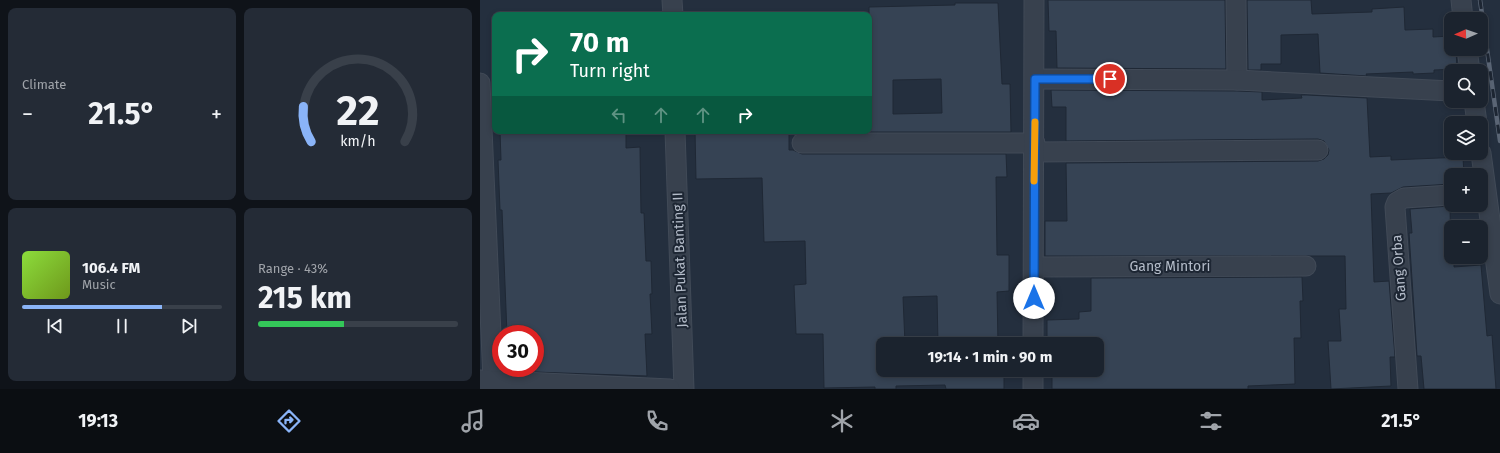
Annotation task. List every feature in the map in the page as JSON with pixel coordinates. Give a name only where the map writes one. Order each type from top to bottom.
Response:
[{"type":"street","points":[[672,0],[673,12]]},
{"type":"street","points":[[1033,337],[1035,79],[1034,0]]},
{"type":"street","points":[[1236,0],[1237,80]]},
{"type":"street","points":[[1461,0],[1462,12]]},
{"type":"street","points":[[1035,79],[1237,80],[1444,91]]},
{"type":"street","points":[[480,83],[487,380],[670,389]]},
{"type":"street","name":"Jalan Pukat Banting II","points":[[675,134],[684,389]]},
{"type":"street","points":[[802,143],[1034,148],[1318,150]]},
{"type":"street","points":[[1482,160],[1500,294]]},
{"type":"street","name":"Gang Orba","points":[[1408,389],[1395,208],[1397,202],[1404,198],[1444,195]]},
{"type":"street","name":"Gang Mintori","points":[[1034,268],[1306,266]]},
{"type":"street","points":[[1033,377],[1033,389]]},
{"type":"building","points":[[1048,0],[1225,0],[1226,69],[1057,68],[1056,31],[1049,31]]},
{"type":"building","points":[[1247,0],[1311,0],[1312,14],[1372,12],[1372,9],[1404,7],[1405,30],[1433,29],[1433,37],[1444,36],[1444,56],[1456,56],[1457,64],[1444,64],[1444,70],[1434,70],[1434,73],[1413,74],[1413,72],[1366,74],[1367,76],[1320,73],[1318,34],[1281,35],[1281,64],[1261,64],[1261,70],[1248,70]]},
{"type":"building","points":[[955,3],[998,3],[1002,84],[1010,84],[1011,132],[872,132],[872,12],[869,12],[869,7],[955,5]],"holes":[[[941,79],[942,113],[893,114],[893,80]]]},
{"type":"building","points":[[1051,90],[1262,92],[1262,100],[1302,98],[1301,95],[1367,98],[1370,157],[1391,156],[1391,160],[1444,158],[1444,160],[1463,160],[1464,168],[1444,168],[1444,184],[1403,187],[1391,193],[1371,194],[1374,282],[1389,281],[1395,357],[1390,357],[1391,386],[1331,389],[1328,341],[1341,341],[1339,309],[1346,309],[1345,256],[1045,256],[1045,221],[1067,221],[1066,163],[1318,161],[1324,159],[1328,155],[1329,150],[1324,141],[1318,139],[1066,141],[1066,107],[1052,107]]},
{"type":"building","points":[[500,134],[626,134],[626,148],[640,147],[641,213],[644,213],[646,261],[651,261],[652,294],[650,294],[652,334],[645,334],[647,376],[544,372],[544,325],[507,325],[502,210],[500,210],[498,160],[501,160]]},
{"type":"building","points":[[695,134],[789,134],[789,150],[802,154],[1006,154],[1007,177],[996,177],[997,255],[1009,255],[1009,291],[997,292],[998,337],[938,337],[937,296],[903,297],[905,337],[876,337],[876,377],[1004,377],[1004,389],[946,389],[945,385],[896,386],[896,389],[875,389],[875,387],[824,388],[823,334],[796,334],[794,285],[806,284],[805,241],[764,242],[762,178],[696,179]]},
{"type":"building","points":[[1444,206],[1444,212],[1450,212],[1450,220],[1444,220],[1444,264],[1454,264],[1454,267],[1481,265],[1487,336],[1492,335],[1496,389],[1424,389],[1421,356],[1417,356],[1409,233],[1412,233],[1410,209]]},
{"type":"building","points":[[1302,277],[1303,301],[1300,301],[1301,338],[1294,338],[1295,384],[1248,386],[1248,389],[1052,389],[1052,377],[1104,377],[1104,337],[1047,337],[1047,320],[1079,319],[1079,312],[1091,311],[1091,278]]},
{"type":"railway","points":[[1480,0],[1500,141]]},
{"type":"slow traffic","points":[[1034,181],[1035,122]]},
{"type":"route","points":[[1034,298],[1035,79],[1110,79]]}]
